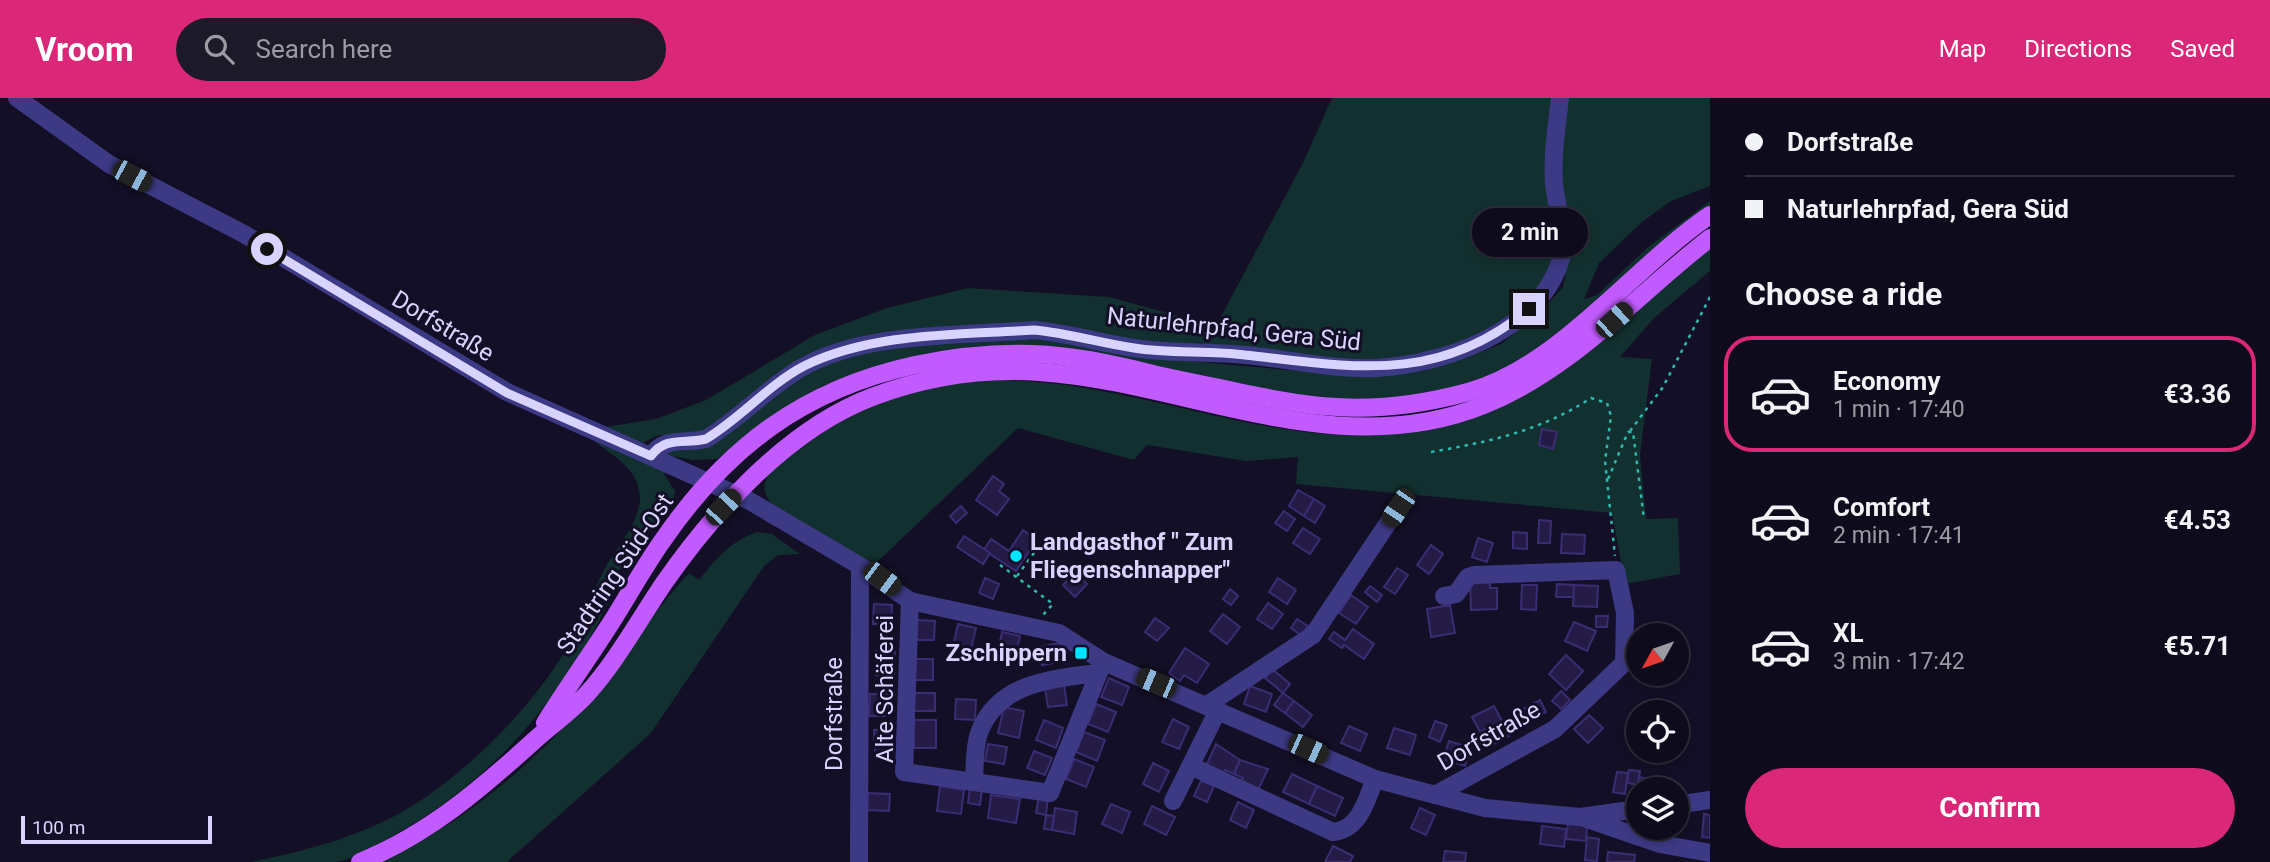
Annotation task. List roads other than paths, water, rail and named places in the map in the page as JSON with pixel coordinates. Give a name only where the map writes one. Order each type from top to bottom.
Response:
[{"type":"main road","name":"Stadtring Süd-Ost","points":[[534,740],[664,538],[709,483],[767,430],[811,399],[878,373],[951,358],[1009,354],[1075,358],[1287,404],[1339,410],[1387,408],[1473,390],[1506,376],[1549,349],[1710,215]]},
{"type":"main road","name":"Stadtring Süd-Ost","points":[[359,862],[386,851],[437,821],[503,771],[586,695],[668,578],[735,495],[778,455],[836,414],[870,398],[947,377],[992,371],[1041,372],[1109,382],[1277,420],[1333,426],[1388,426],[1466,411],[1509,395],[1560,364],[1710,238]]},
{"type":"street","name":"Dorfstraße","points":[[17,98],[109,164],[244,234],[507,393],[735,495],[860,566],[910,601],[1033,625],[1059,633],[1101,668],[1213,707],[1375,779],[1485,808],[1580,817],[1660,844],[1710,853]]},
{"type":"street","name":"Naturlehrpfad, Gera Süd","points":[[651,456],[660,444],[669,441],[686,443],[706,439],[803,367],[833,354],[877,342],[1034,330],[1060,332],[1135,349],[1243,354],[1324,366],[1377,368],[1412,363],[1468,347],[1504,330],[1529,309],[1549,288],[1561,259],[1561,226],[1554,185],[1553,156],[1560,98]]},
{"type":"street","points":[[1173,801],[1191,766],[1213,707],[1312,635],[1398,508]]},
{"type":"street","name":"Dorfstraße","points":[[859,862],[860,566]]},
{"type":"street","name":"Dorfstraße","points":[[1435,795],[1555,729],[1623,663],[1625,612],[1616,570],[1471,576],[1456,594],[1444,596]]},
{"type":"street","name":"Alte Schäferei","points":[[910,601],[904,772],[974,782]]},
{"type":"street","points":[[1101,668],[1050,793],[974,782],[978,734],[995,706],[1028,684],[1101,668]]},
{"type":"street","points":[[1191,766],[1333,832],[1344,831],[1360,814],[1375,779]]},
{"type":"street","points":[[1689,803],[1710,800]]},
{"type":"street","name":"Dorfstraße","points":[[1580,817],[1626,811]]},
{"type":"place","name":"Landgasthof \" Zum Fliegenschnapper\"","points":[[1016,556]]},
{"type":"place","name":"Zschippern","points":[[1081,653]]}]
